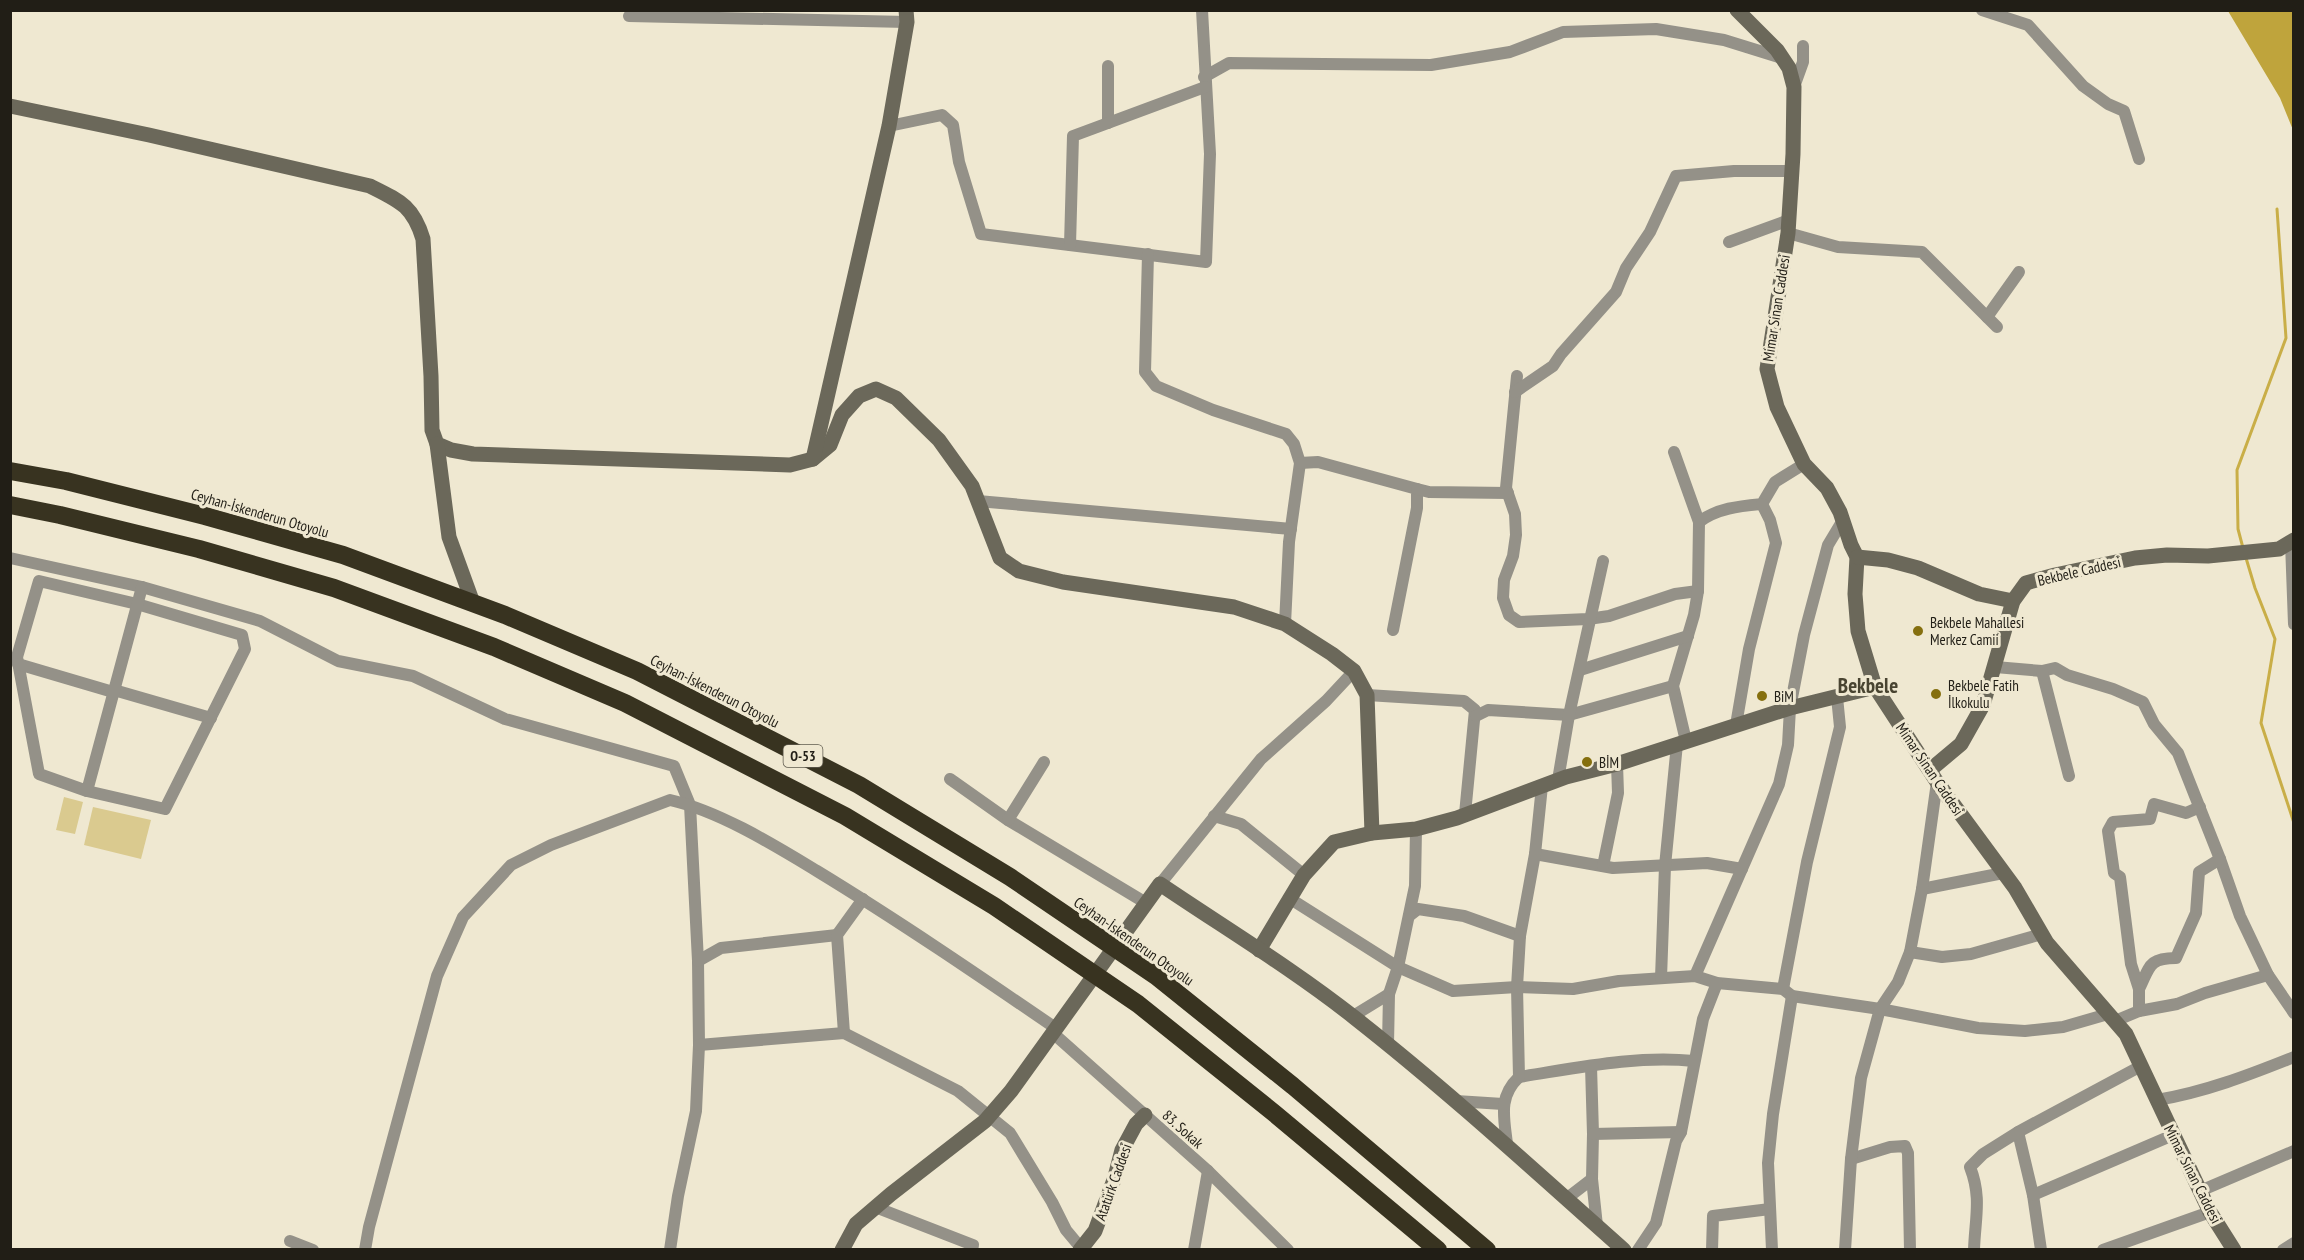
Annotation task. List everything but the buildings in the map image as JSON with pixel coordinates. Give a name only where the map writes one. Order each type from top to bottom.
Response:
[{"type":"highway","name":"Ceyhan-İskenderun Otoyolu","points":[[10,471],[66,481],[205,516],[343,555],[473,603],[648,677],[859,785],[1010,877],[1156,976],[1293,1086],[1487,1250]]},
{"type":"highway","name":"O-53","points":[[10,505],[199,549],[334,588],[494,647],[625,703],[845,816],[994,906],[1138,1004],[1437,1250]]},
{"type":"street","points":[[889,126],[942,115],[953,125],[959,162],[981,234],[1206,262],[1210,154],[1202,10]]},
{"type":"street","name":"Mimar Sinan Caddesi","points":[[1737,10],[1782,58],[1789,68],[1794,87],[1789,227],[1767,369],[1777,407],[1804,464],[1827,488],[1857,556],[1855,594],[1858,631],[1875,687],[1933,776],[2003,873],[2042,934],[2126,1034],[2210,1212],[2234,1250]]},
{"type":"street","points":[[1982,10],[2028,25],[2082,86],[2108,104],[2124,111],[2139,159]]},
{"type":"street","points":[[629,16],[906,16],[889,126],[813,459]]},
{"type":"street","points":[[1070,245],[1073,136],[1205,82],[1229,63],[1431,65],[1510,52],[1563,32],[1656,28],[1724,40],[1782,58]]},
{"type":"street","points":[[1794,87],[1803,62],[1803,46]]},
{"type":"street","points":[[1108,66],[1108,123]]},
{"type":"street","points":[[10,106],[149,135],[370,186],[398,200],[409,209],[418,224],[423,239],[432,430],[437,444],[449,537],[473,603]]},
{"type":"street","points":[[1515,393],[1553,366],[1616,292],[1626,268],[1650,232],[1676,176],[1734,171],[1792,171]]},
{"type":"street","points":[[1729,242],[1789,227],[1838,247],[1922,252],[1996,327]]},
{"type":"street","points":[[1148,254],[1145,372],[1156,386],[1213,410],[1286,434],[1294,444],[1300,463],[1291,530],[1285,624]]},
{"type":"street","points":[[1987,317],[2019,272]]},
{"type":"street","points":[[1517,375],[1506,488],[1515,513],[1516,535],[1513,556],[1504,580],[1503,598],[1509,615],[1519,622],[1588,619],[1609,616],[1675,594],[1698,591]]},
{"type":"street","points":[[437,444],[451,450],[473,454],[790,465],[813,459],[830,445],[842,415],[859,396],[876,389],[896,398],[939,440],[972,486],[1000,558],[1019,570],[1063,582],[1234,607],[1285,624],[1354,671],[1366,695],[1372,833]]},
{"type":"street","points":[[1661,978],[1665,866],[1682,742],[1673,686],[1694,615],[1698,591],[1700,522],[1674,452]]},
{"type":"street","points":[[1300,463],[1318,462],[1429,492],[1508,493]]},
{"type":"street","points":[[1762,504],[1775,482],[1804,464]]},
{"type":"street","points":[[1393,630],[1417,508],[1418,489]]},
{"type":"street","points":[[978,501],[1291,530]]},
{"type":"street","points":[[1700,522],[1707,516],[1738,506],[1762,504]]},
{"type":"street","points":[[1736,725],[1749,649],[1776,543],[1770,520],[1762,504]]},
{"type":"street","points":[[1695,976],[1779,784],[1788,745],[1790,708],[1815,593],[1828,545],[1843,520]]},
{"type":"street","points":[[2288,544],[2294,624]]},
{"type":"street","name":"Bekbele Caddesi","points":[[2013,601],[2026,583],[2135,558],[2167,555],[2208,556],[2288,544]]},
{"type":"street","points":[[1845,1250],[1851,1159],[1861,1078],[1880,1009],[1898,982],[1910,952],[1922,889],[1933,776],[1961,744],[1983,705],[2013,601],[1979,594],[1918,568],[1888,560],[1857,556]]},
{"type":"street","points":[[10,558],[142,587],[260,621],[338,661],[413,676],[505,719],[674,766],[690,804],[698,961],[699,1045],[696,1111],[678,1196],[670,1250]]},
{"type":"street","points":[[1558,780],[1588,619],[1603,561]]},
{"type":"street","points":[[39,581],[137,604],[242,635],[245,649],[165,809],[87,791],[39,774],[17,657],[39,581]]},
{"type":"street","points":[[87,791],[142,587]]},
{"type":"street","points":[[1580,670],[1688,636]]},
{"type":"street","points":[[18,664],[211,718]]},
{"type":"street","points":[[1995,667],[2042,671],[2055,668],[2067,675],[2113,688],[2143,702],[2154,724],[2178,753],[2240,916],[2268,975],[2294,1014]]},
{"type":"street","points":[[842,1250],[856,1224],[990,1115],[1056,1031],[1160,884],[1214,816],[1261,759],[1326,701],[1354,671]]},
{"type":"street","points":[[2042,671],[2069,776]]},
{"type":"street","points":[[1476,716],[1488,710],[1569,715],[1673,686]]},
{"type":"street","points":[[1258,950],[1304,875],[1334,842],[1372,833],[1416,829],[1465,814],[1558,780],[1617,764],[1790,708],[1875,687]]},
{"type":"street","points":[[1366,695],[1464,700],[1475,710],[1465,814]]},
{"type":"street","points":[[1772,1250],[1768,1162],[1787,992],[1807,862],[1840,727],[1837,697]]},
{"type":"street","points":[[1008,820],[1044,762]]},
{"type":"street","points":[[1603,866],[1618,793],[1617,764]]},
{"type":"street","points":[[950,779],[1141,910]]},
{"type":"street","points":[[1519,1077],[1516,987],[1520,936],[1536,854],[1542,786]]},
{"type":"street","points":[[365,1250],[406,1085],[437,976],[463,917],[511,865],[551,845],[670,800],[690,804]]},
{"type":"street","name":"83. Sokak","points":[[690,804],[776,846],[863,899],[1056,1031],[1208,1171],[1288,1250]]},
{"type":"street","points":[[2139,1011],[2139,990],[2132,964],[2120,877],[2114,873],[2108,831],[2113,822],[2151,819],[2154,804],[2186,813],[2200,807]]},
{"type":"street","points":[[1214,816],[1241,824],[1304,875]]},
{"type":"street","points":[[1388,1044],[1389,994],[1398,967],[1415,886],[1416,829]]},
{"type":"street","points":[[1536,854],[1625,869],[1707,863],[1742,870]]},
{"type":"street","points":[[2139,990],[2152,963],[2160,958],[2176,958],[2196,913],[2199,872],[2220,859]]},
{"type":"street","points":[[1922,889],[2003,873]]},
{"type":"street","points":[[1160,884],[1353,1016],[1507,1144],[1624,1250]]},
{"type":"street","points":[[1289,898],[1398,967],[1453,990],[1516,987],[1573,989],[1695,976],[1717,983],[1787,992],[1978,1028],[2025,1031],[2063,1027],[2177,1004],[2205,993],[2268,975]]},
{"type":"street","points":[[844,1033],[837,934],[863,899]]},
{"type":"street","points":[[1409,916],[1418,909],[1464,916],[1520,936]]},
{"type":"street","points":[[698,961],[721,948],[837,934]]},
{"type":"street","points":[[1910,952],[1942,957],[1971,954],[2042,934]]},
{"type":"street","points":[[1638,1250],[1656,1223],[1676,1141],[1681,1132],[1703,1019],[1717,983]]},
{"type":"street","points":[[1353,1016],[1389,994]]},
{"type":"street","points":[[699,1045],[844,1033],[958,1091],[1010,1133],[1052,1202],[1066,1230],[1081,1249]]},
{"type":"street","points":[[2157,1100],[2186,1095],[2245,1077],[2294,1058]]},
{"type":"street","points":[[1507,1144],[1503,1104],[1510,1086],[1519,1077],[1641,1060],[1694,1061]]},
{"type":"street","points":[[1591,1066],[1592,1179],[1597,1226]]},
{"type":"street","points":[[1974,1250],[1978,1198],[1976,1182],[1970,1167],[1983,1154],[2018,1132],[2141,1066]]},
{"type":"street","points":[[1456,1101],[1503,1104]]},
{"type":"street","name":"Atatürk Caddesi","points":[[1081,1249],[1095,1231],[1115,1177],[1122,1150],[1136,1124],[1145,1114]]},
{"type":"street","points":[[1593,1134],[1681,1132]]},
{"type":"street","points":[[2018,1132],[2033,1196],[2041,1250]]},
{"type":"street","points":[[2033,1196],[2173,1135]]},
{"type":"street","points":[[1851,1159],[1890,1147],[1905,1146],[1908,1153],[1910,1250]]},
{"type":"street","points":[[2200,1191],[2294,1151]]},
{"type":"street","points":[[1194,1250],[1208,1171]]},
{"type":"street","points":[[1566,1199],[1592,1179]]},
{"type":"street","points":[[875,1207],[973,1245],[972,1250]]},
{"type":"street","points":[[1712,1250],[1713,1216],[1770,1209]]},
{"type":"street","points":[[2103,1250],[2210,1212]]},
{"type":"street","points":[[290,1241],[314,1250]]},
{"type":"street","points":[[2283,1250],[2294,1243]]},
{"type":"shaded area","points":[[2228,11],[2293,11],[2293,130],[2280,98]]},
{"type":"shaded area","points":[[64,797],[83,802],[75,834],[56,830]]},
{"type":"shaded area","points":[[93,807],[151,820],[141,859],[84,845]]},
{"type":"waterway","points":[[2243,548],[2238,529],[2237,470],[2286,338],[2277,209]]},
{"type":"waterway","points":[[2246,558],[2275,639],[2261,723],[2294,823]]},
{"type":"place","name":"Bekbele Mahallesi Merkez Camii","points":[[1918,631]]},
{"type":"place","name":"Bekbele Fatih İlkokulu","points":[[1936,694]]},
{"type":"place","name":"BiM","points":[[1762,696]]},
{"type":"place","name":"BİM","points":[[1587,762]]},
{"type":"district","name":"Bekbele","points":[[1868,685]]}]
